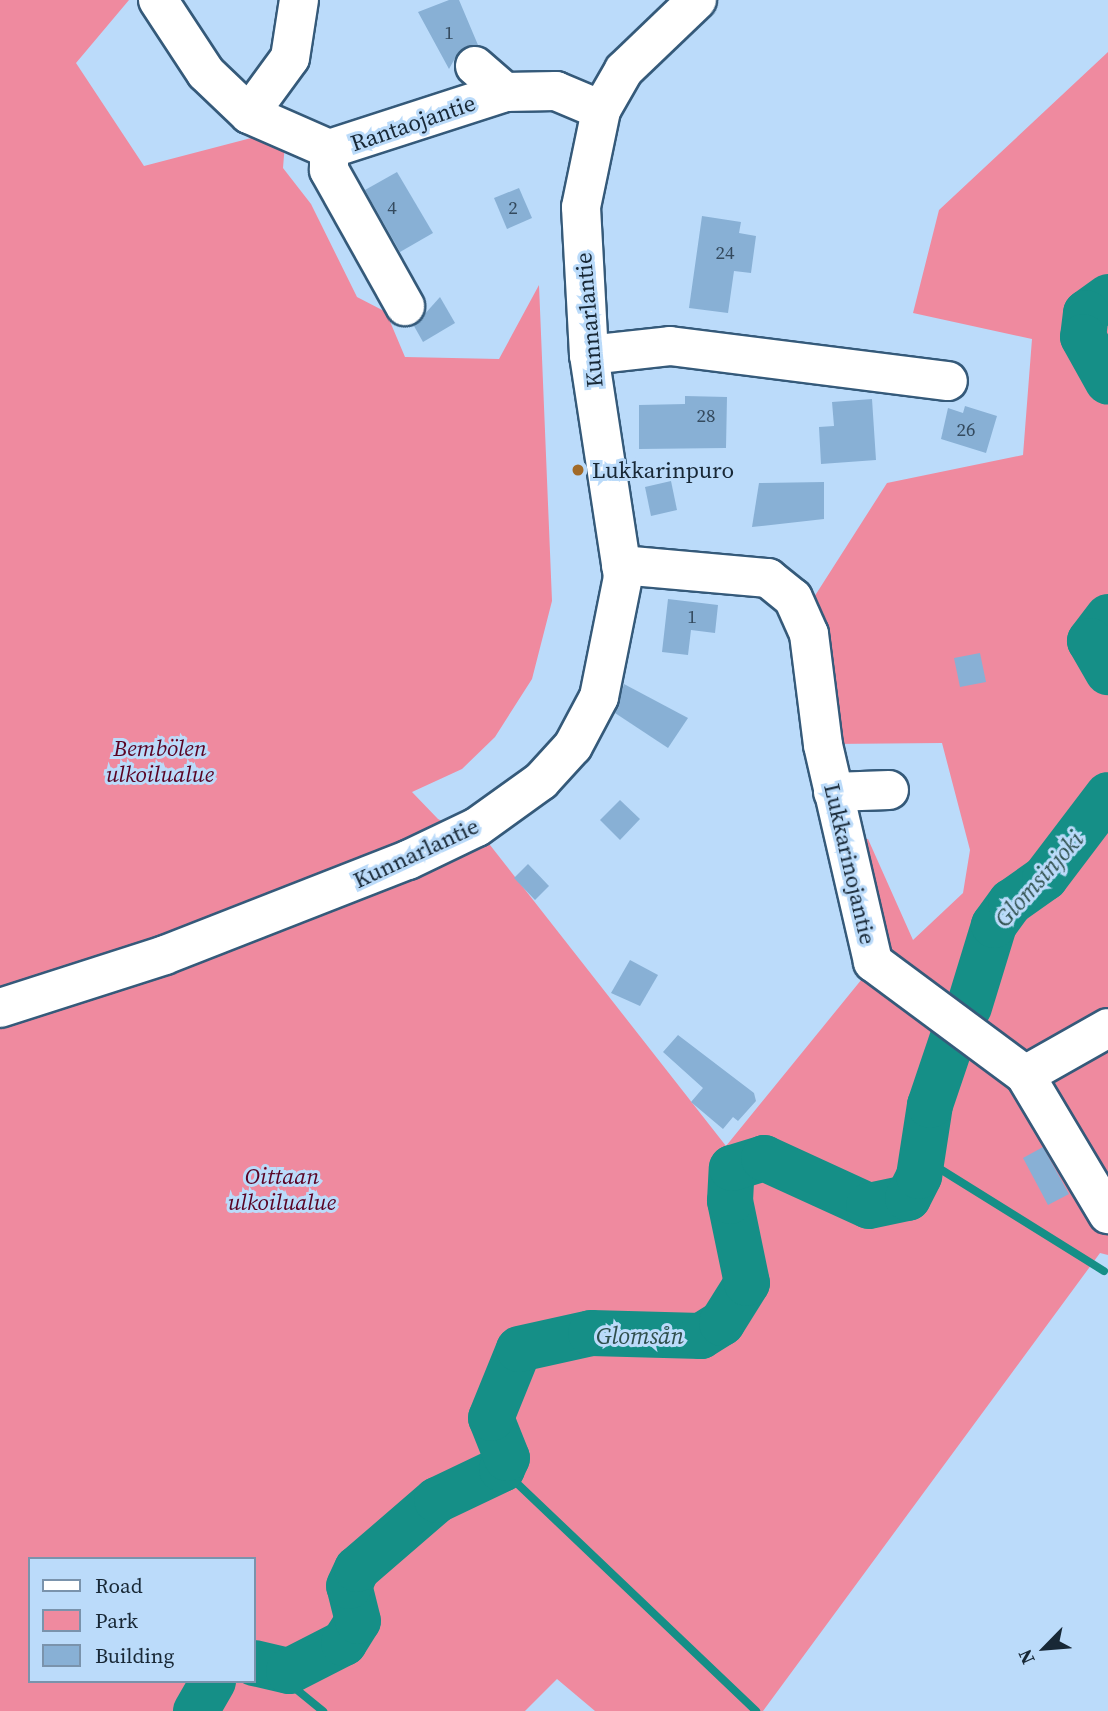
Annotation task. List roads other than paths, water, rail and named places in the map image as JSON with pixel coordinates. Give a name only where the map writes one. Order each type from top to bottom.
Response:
[{"type":"street","name":"Rantaojantie","points":[[158,0],[206,73],[249,114],[329,149],[505,92],[556,91],[601,110]]},
{"type":"street","points":[[249,114],[290,58],[299,0]]},
{"type":"street","name":"Kunnarlantie","points":[[0,1008],[165,955],[408,860],[477,827],[541,782],[573,746],[599,697],[615,635],[621,565],[589,355],[581,207],[601,110],[624,70],[697,0]]},
{"type":"street","points":[[475,66],[505,92]]},
{"type":"street","points":[[329,149],[329,170],[405,306]]},
{"type":"street","points":[[589,355],[670,346],[948,381]]},
{"type":"street","name":"Lukkarinojantie","points":[[621,565],[768,578],[793,598],[809,634],[833,792],[873,961],[1025,1075],[1108,1214]]},
{"type":"street","points":[[833,792],[889,790]]},
{"type":"street","points":[[1025,1075],[1108,1028]]},
{"type":"waterway","name":"Glomsinjoki","points":[[1108,297],[1086,313],[1083,337],[1108,382]]},
{"type":"waterway","name":"Glomsinjoki","points":[[1108,617],[1090,641],[1108,672]]},
{"type":"waterway","name":"Glomsinjoki","points":[[969,1007],[994,925],[1011,902],[1045,878],[1108,795]]},
{"type":"waterway","name":"Glomsån","points":[[256,1663],[289,1671],[344,1643],[358,1621],[349,1586],[357,1569],[437,1500],[502,1469],[507,1458],[491,1418],[519,1349],[591,1333],[701,1336],[722,1323],[747,1283],[730,1201],[732,1168],[764,1158],[869,1206],[908,1198],[919,1176],[930,1105],[954,1034]]},
{"type":"waterway","points":[[924,1159],[1104,1271]]},
{"type":"waterway","points":[[502,1469],[756,1711]]},
{"type":"waterway","points":[[269,1667],[323,1711]]},
{"type":"waterway","name":"Glomsån","points":[[196,1711],[212,1683]]},
{"type":"place","name":"Lukkarinpuro","points":[[578,470]]},
{"type":"park label","name":"Bembölen ulkoilualue","points":[[160,761]]},
{"type":"park label","name":"Oittaan ulkoilualue","points":[[282,1189]]}]
